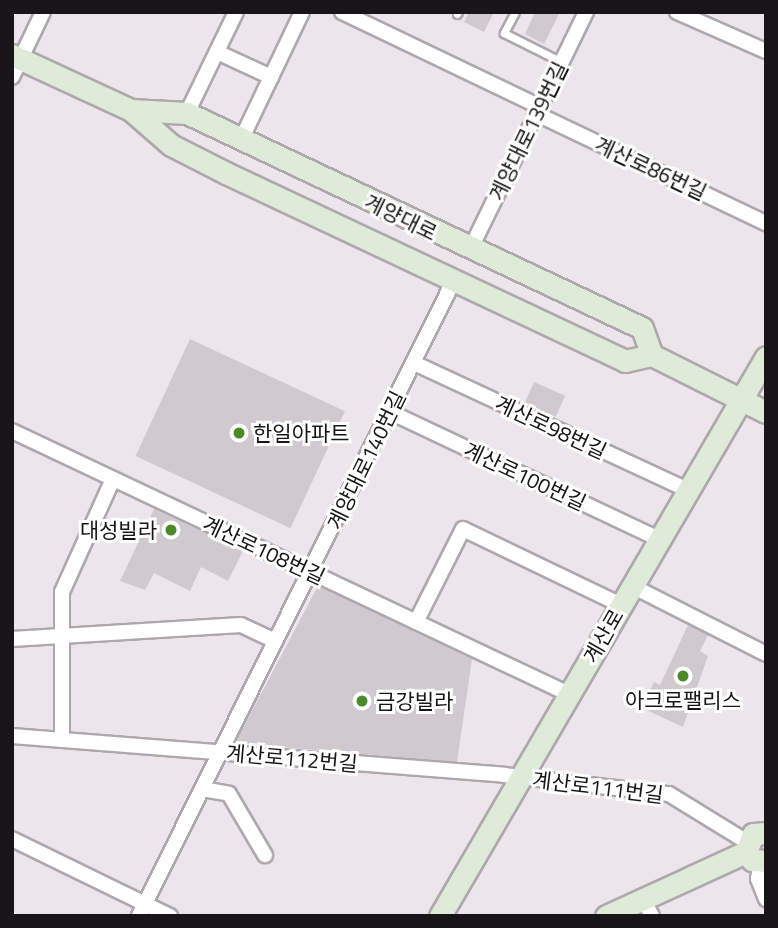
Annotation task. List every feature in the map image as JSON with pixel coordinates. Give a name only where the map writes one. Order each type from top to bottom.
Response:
[{"type":"main road","name":"계양대로","points":[[15,64],[131,110],[187,113],[470,250],[642,328],[652,355],[625,361],[171,145],[131,110]]},
{"type":"main road","points":[[652,355],[766,412]]},
{"type":"main road","name":"계산로","points":[[440,916],[766,357]]},
{"type":"main road","points":[[606,916],[648,907],[758,845]]},
{"type":"street","points":[[15,64],[43,12]]},
{"type":"street","points":[[187,113],[236,12]]},
{"type":"street","points":[[241,140],[302,12]]},
{"type":"street","name":"계산로86번길","points":[[342,12],[766,223]]},
{"type":"street","name":"계양대로139번길","points":[[470,250],[586,12]]},
{"type":"street","points":[[680,13],[766,51]]},
{"type":"street","points":[[217,52],[271,77]]},
{"type":"street","name":"계양대로140번길","points":[[139,916],[455,278]]},
{"type":"street","name":"계산로98번길","points":[[414,363],[688,490]]},
{"type":"street","name":"계산로100번길","points":[[390,412],[660,539]]},
{"type":"street","name":"계산로108번길","points":[[12,431],[569,694]]},
{"type":"street","points":[[62,740],[62,592],[113,479]]},
{"type":"street","points":[[416,622],[463,529],[621,605]]},
{"type":"street","points":[[632,586],[766,654]]},
{"type":"street","points":[[12,639],[241,625],[276,641]]},
{"type":"street","name":"계산로112번길","points":[[12,736],[521,777]]},
{"type":"street","name":"계산로111번길","points":[[521,777],[669,794],[758,845]]},
{"type":"street","points":[[202,789],[229,794],[265,855]]},
{"type":"street","points":[[12,839],[170,916]]},
{"type":"street","points":[[758,845],[758,879],[766,899]]},
{"type":"lane","points":[[514,12],[504,33],[562,62]]},
{"type":"building","points":[[469,12],[494,12],[484,32],[464,22]]},
{"type":"building","points":[[535,12],[560,12],[544,44],[525,34]]},
{"type":"building","name":"한일아파트","points":[[190,339],[345,411],[290,528],[135,456]]},
{"type":"building","points":[[534,382],[565,396],[556,417],[525,403]]},
{"type":"building","name":"대성빌라","points":[[154,509],[243,551],[228,581],[201,567],[190,591],[154,573],[145,590],[120,581]]},
{"type":"building","name":"금강빌라","points":[[318,586],[472,659],[457,762],[235,743]]},
{"type":"building","name":"아크로팰리스","points":[[688,625],[708,635],[700,651],[708,656],[683,727],[642,708],[654,682],[660,685]]},
{"type":"place","name":"한일아파트","points":[[239,433]]},
{"type":"place","name":"대성빌라","points":[[171,530]]},
{"type":"place","name":"아크로팰리스","points":[[683,676]]},
{"type":"place","name":"금강빌라","points":[[362,701]]}]
